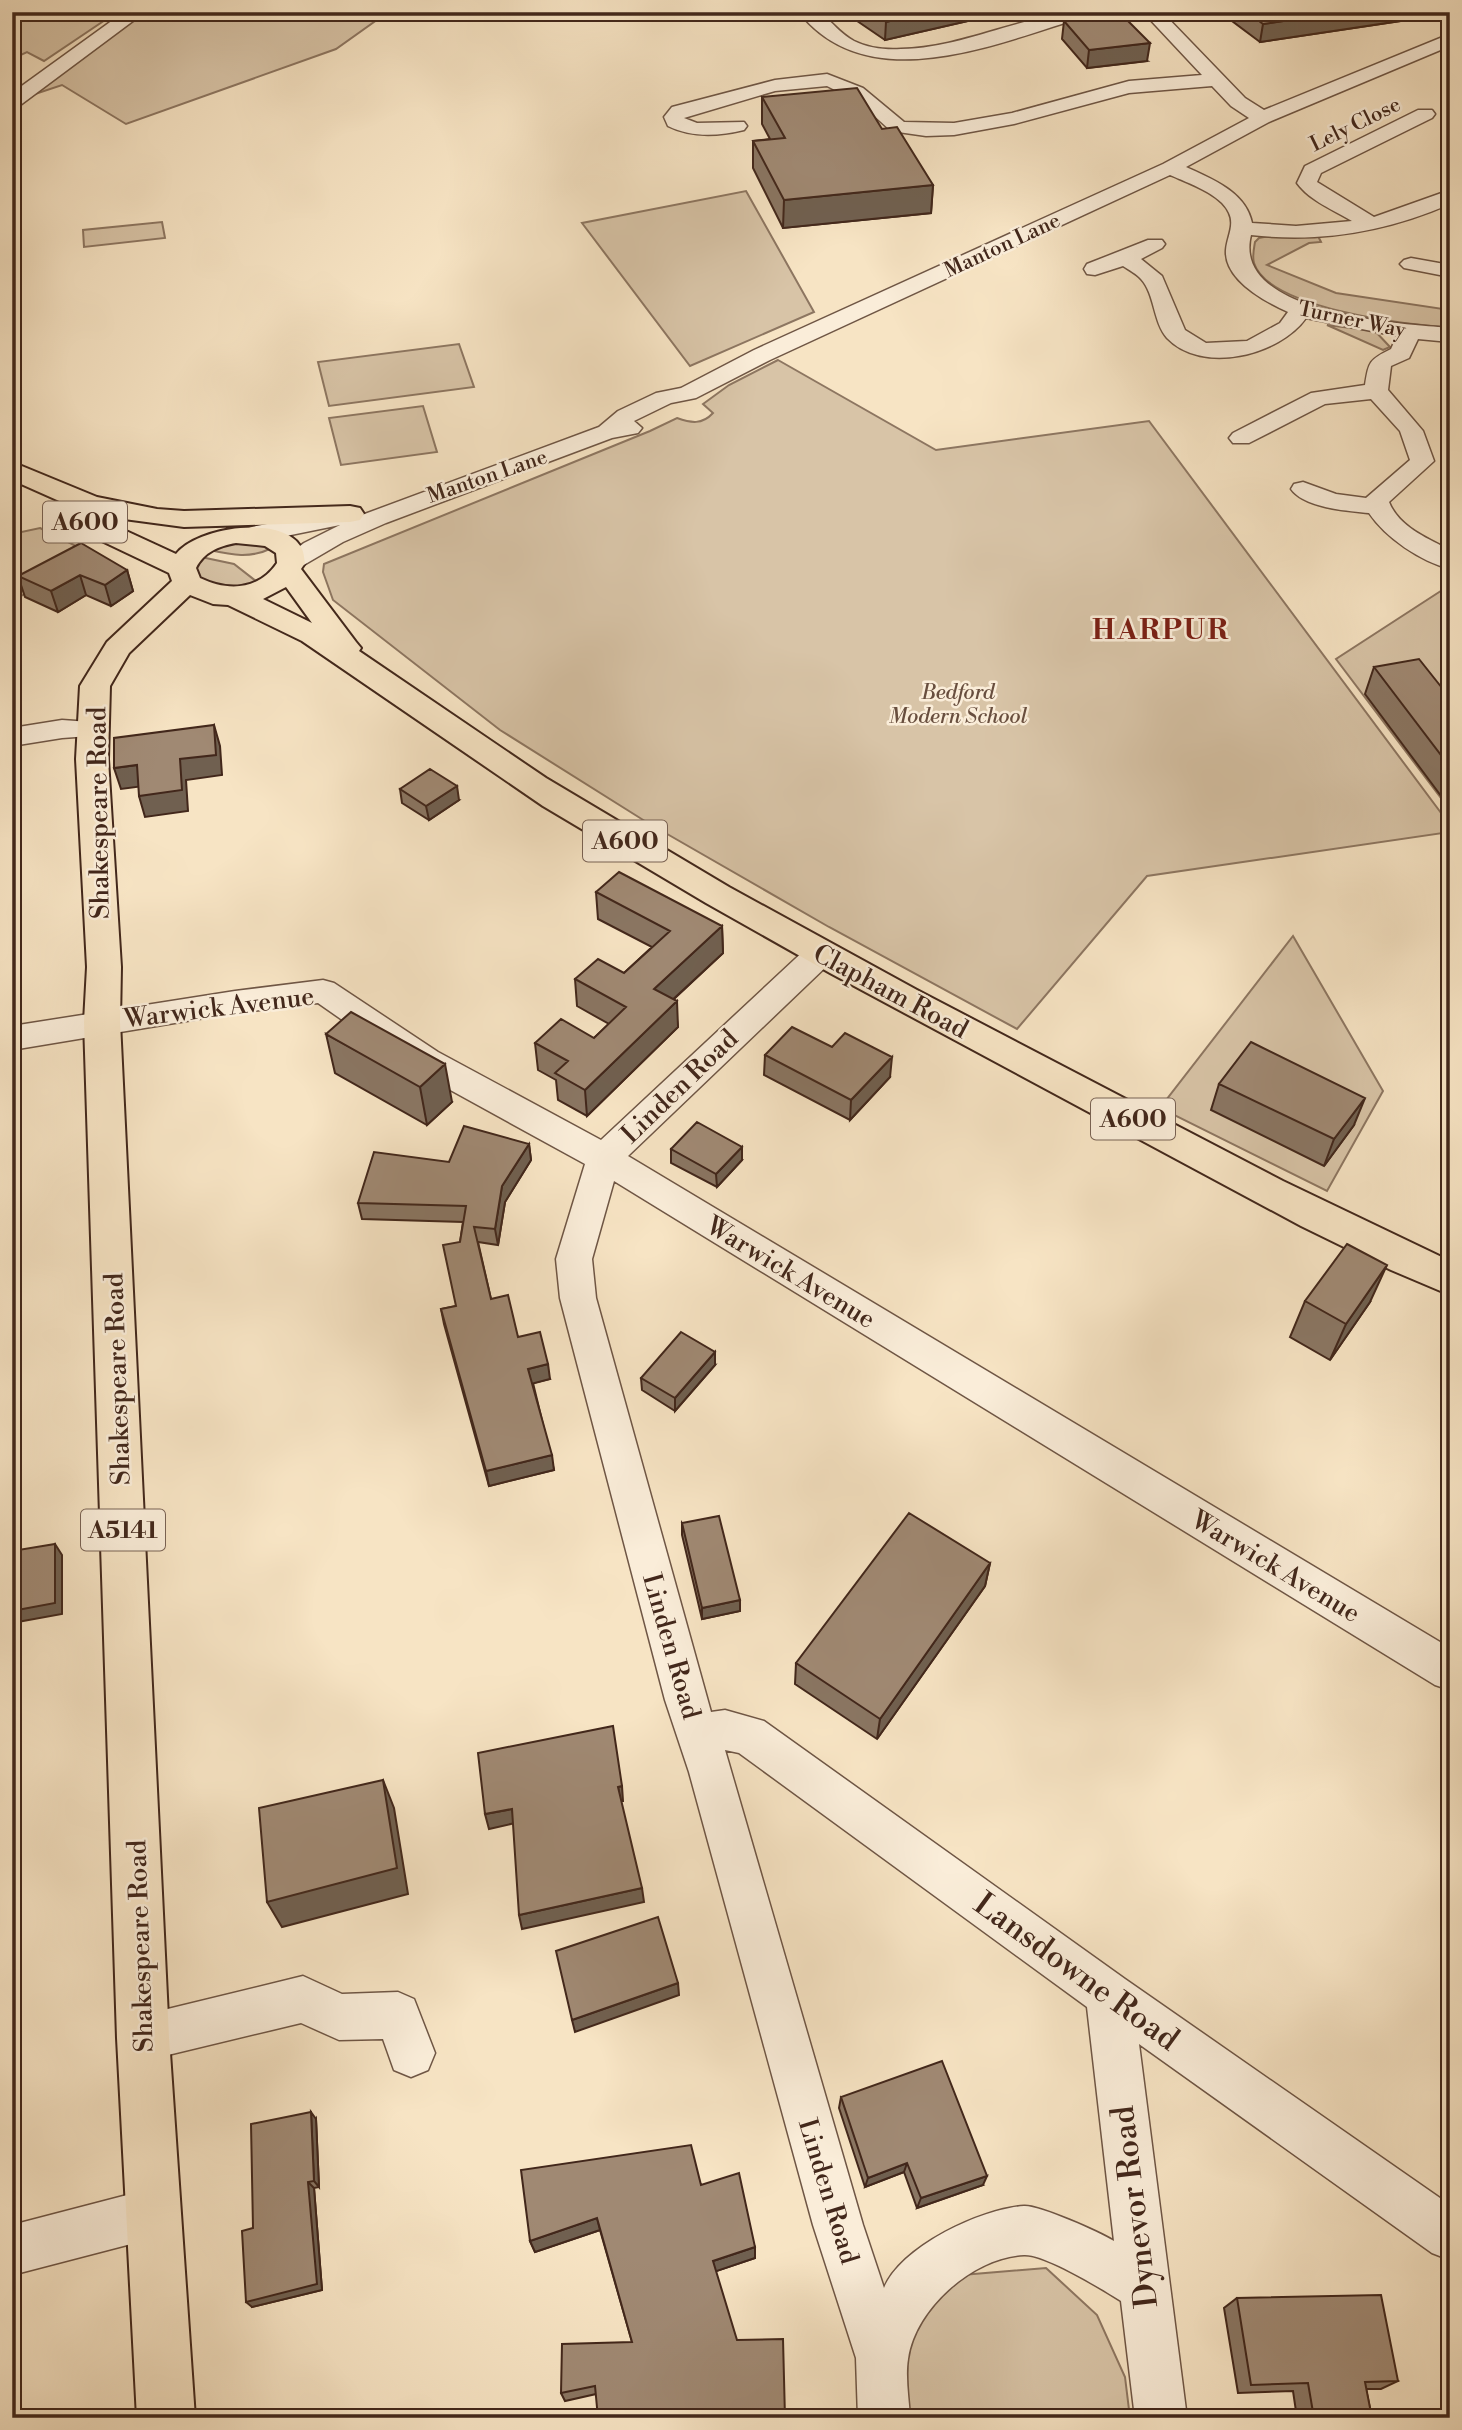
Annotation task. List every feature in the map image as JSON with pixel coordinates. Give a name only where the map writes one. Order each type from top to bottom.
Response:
[{"type":"main road","name":"A600","points":[[12,470],[110,515],[158,533],[219,538],[252,535],[285,545],[292,554],[291,566]]},
{"type":"main road","name":"A600","points":[[12,491],[138,546],[184,576],[204,593],[224,596]]},
{"type":"main road","points":[[90,504],[158,517],[184,519],[351,514]]},
{"type":"main road","name":"A600","points":[[184,576],[191,551],[219,538]]},
{"type":"main road","name":"Shakespeare Road","points":[[154,615],[270,586],[291,566]]},
{"type":"main road","name":"Clapham Road","points":[[291,566],[356,660]]},
{"type":"main road","name":"Shakespeare Road","points":[[166,2418],[144,2038],[102,1023],[104,967],[92,759],[96,686],[117,648],[154,615],[184,576]]},
{"type":"main road","name":"Clapham Road","points":[[224,596],[272,611],[356,660],[481,750],[593,822],[820,954],[1270,1192],[1450,1279]]},
{"type":"street","points":[[12,102],[136,12]]},
{"type":"street","points":[[808,12],[850,46],[869,53],[899,55],[949,48],[1081,12]]},
{"type":"street","points":[[1152,12],[1238,102],[1262,117]]},
{"type":"street","name":"Manton Lane","points":[[291,566],[331,538],[405,505],[466,486],[607,432],[637,427],[680,407],[688,393],[750,361],[1170,168],[1262,117],[1450,39]]},
{"type":"street","points":[[737,126],[698,130],[683,127],[675,122],[674,117],[679,111],[732,97],[798,82],[828,80],[852,90],[885,113],[898,127],[933,130],[984,124],[1130,87],[1219,80]]},
{"type":"street","name":"Lely Close","points":[[1373,224],[1315,191],[1307,183],[1309,176],[1312,170],[1425,114]]},
{"type":"street","points":[[1170,168],[1221,192],[1241,212],[1242,228],[1263,232],[1328,232],[1373,224],[1417,212],[1450,196]]},
{"type":"street","name":"Turner Way","points":[[1242,228],[1237,246],[1238,259],[1247,274],[1259,288],[1300,312],[1410,331],[1450,335]]},
{"type":"street","points":[[1095,269],[1155,244]]},
{"type":"street","points":[[1126,258],[1151,276],[1176,334],[1200,349],[1217,351],[1252,347],[1288,328],[1300,312]]},
{"type":"street","points":[[1411,264],[1450,271]]},
{"type":"street","points":[[1376,390],[1380,363],[1401,353],[1410,331]]},
{"type":"street","points":[[1247,429],[1320,398],[1376,390]]},
{"type":"street","points":[[1376,390],[1403,419],[1420,446],[1422,461],[1412,473],[1385,489],[1376,500],[1378,507],[1392,526],[1450,561]]},
{"type":"street","points":[[1301,489],[1332,500],[1378,507]]},
{"type":"street","name":"Manton Lane","points":[[252,535],[405,505]]},
{"type":"street","points":[[12,737],[62,729],[94,729]]},
{"type":"street","name":"Linden Road","points":[[820,954],[604,1158],[574,1259],[578,1298],[697,1735],[711,1772],[838,2225],[882,2358],[884,2418]]},
{"type":"street","name":"Warwick Avenue","points":[[12,1038],[323,991],[437,1068],[604,1158],[1450,1671]]},
{"type":"street","name":"Lansdowne Road","points":[[697,1735],[725,1730],[749,1735],[1109,1995],[1450,2235]]},
{"type":"street","name":"Dynevor Road","points":[[1109,1995],[1161,2418]]},
{"type":"street","points":[[144,2038],[303,1999],[339,2017],[398,2015],[411,2053]]},
{"type":"street","points":[[12,2250],[154,2213]]},
{"type":"street","points":[[882,2358],[905,2299],[926,2276],[967,2245],[1026,2230],[1083,2251],[1143,2285]]},
{"type":"green space","points":[[12,12],[114,14],[44,61],[27,52],[12,59]]},
{"type":"green space","points":[[145,12],[388,12],[336,49],[126,124],[62,85],[23,98]]},
{"type":"green space","points":[[746,191],[814,312],[690,366],[582,223]]},
{"type":"green space","points":[[162,222],[165,238],[84,247],[83,230]]},
{"type":"green space","points":[[1318,236],[1321,242],[1309,243],[1267,265],[1336,293],[1450,310],[1450,327],[1404,323],[1342,312],[1285,292],[1265,279],[1254,263],[1255,242],[1259,238]]},
{"type":"green space","points":[[1327,325],[1375,331],[1390,347],[1383,350]]},
{"type":"green space","points":[[459,344],[474,387],[329,406],[318,362]]},
{"type":"green space","name":"Bedford Modern School","points":[[778,360],[936,450],[1149,421],[1450,825],[1450,832],[1147,876],[1017,1029],[829,927],[648,823],[500,730],[333,600],[323,572],[324,564],[677,418],[692,422],[705,420],[713,413],[703,404],[729,385]]},
{"type":"green space","points":[[423,406],[437,452],[341,465],[329,418]]},
{"type":"green space","points":[[40,528],[94,555],[12,601],[12,534]]},
{"type":"green space","points":[[249,541],[272,548],[248,555],[209,550],[217,546]]},
{"type":"green space","points":[[201,557],[234,564],[261,585],[241,590],[202,583],[195,573],[195,564]]},
{"type":"green space","points":[[1450,585],[1450,810],[1336,659]]},
{"type":"green space","points":[[1293,936],[1383,1091],[1327,1191],[1160,1108]]},
{"type":"green space","points":[[1046,2268],[1097,2315],[1125,2377],[1130,2418],[901,2418],[899,2374],[917,2319],[962,2275]]},
{"type":"building","points":[[872,12],[928,12],[886,22]]},
{"type":"building","points":[[1247,12],[1344,12],[1263,24]]},
{"type":"building","points":[[1122,15],[1150,43],[1089,50],[1064,21]]},
{"type":"building","points":[[857,88],[882,129],[897,127],[933,185],[784,200],[753,141],[785,138],[762,97]]},
{"type":"building","points":[[81,543],[127,570],[105,585],[80,575],[51,591],[18,576]]},
{"type":"building","points":[[1419,659],[1450,698],[1450,767],[1374,667]]},
{"type":"building","points":[[214,725],[216,755],[180,759],[182,790],[139,796],[137,765],[114,768],[114,738]]},
{"type":"building","points":[[430,769],[457,786],[426,806],[400,789]]},
{"type":"building","points":[[619,872],[722,926],[654,989],[677,1001],[585,1090],[555,1073],[568,1061],[535,1043],[561,1019],[594,1038],[626,1007],[575,979],[598,959],[624,973],[670,931],[596,892]]},
{"type":"building","points":[[351,1012],[445,1064],[420,1087],[326,1034]]},
{"type":"building","points":[[792,1027],[832,1047],[845,1033],[892,1057],[851,1100],[765,1055]]},
{"type":"building","points":[[1251,1042],[1365,1098],[1334,1139],[1219,1084]]},
{"type":"building","points":[[697,1122],[742,1147],[716,1174],[671,1149]]},
{"type":"building","points":[[464,1126],[529,1144],[502,1186],[495,1229],[474,1227],[491,1299],[508,1295],[518,1337],[540,1332],[548,1364],[528,1369],[552,1455],[486,1471],[441,1309],[456,1306],[443,1245],[460,1242],[466,1206],[358,1203],[374,1152],[449,1162]]},
{"type":"building","points":[[1347,1244],[1387,1265],[1346,1324],[1305,1301]]},
{"type":"building","points":[[681,1332],[715,1352],[675,1398],[641,1378]]},
{"type":"building","points":[[909,1513],[990,1563],[880,1719],[796,1663]]},
{"type":"building","points":[[719,1516],[740,1600],[702,1608],[682,1523]]},
{"type":"building","points":[[55,1544],[55,1603],[12,1611],[12,1551]]},
{"type":"building","points":[[613,1726],[622,1786],[618,1787],[642,1888],[519,1915],[512,1809],[485,1814],[478,1753]]},
{"type":"building","points":[[383,1780],[397,1868],[267,1902],[259,1808]]},
{"type":"building","points":[[658,1917],[678,1983],[572,2020],[556,1951]]},
{"type":"building","points":[[942,2061],[987,2176],[921,2198],[907,2163],[868,2178],[841,2097]]},
{"type":"building","points":[[311,2112],[314,2181],[308,2182],[317,2284],[246,2302],[242,2231],[253,2228],[251,2124]]},
{"type":"building","points":[[691,2145],[701,2185],[739,2173],[755,2247],[713,2261],[737,2340],[783,2339],[785,2418],[598,2418],[595,2386],[561,2393],[562,2344],[632,2342],[597,2218],[530,2241],[521,2170]]},
{"type":"building","points":[[1381,2295],[1398,2381],[1365,2382],[1372,2418],[1314,2418],[1308,2383],[1251,2385],[1237,2298]]},
{"type":"district","name":"HARPUR","points":[[1161,629]]}]
